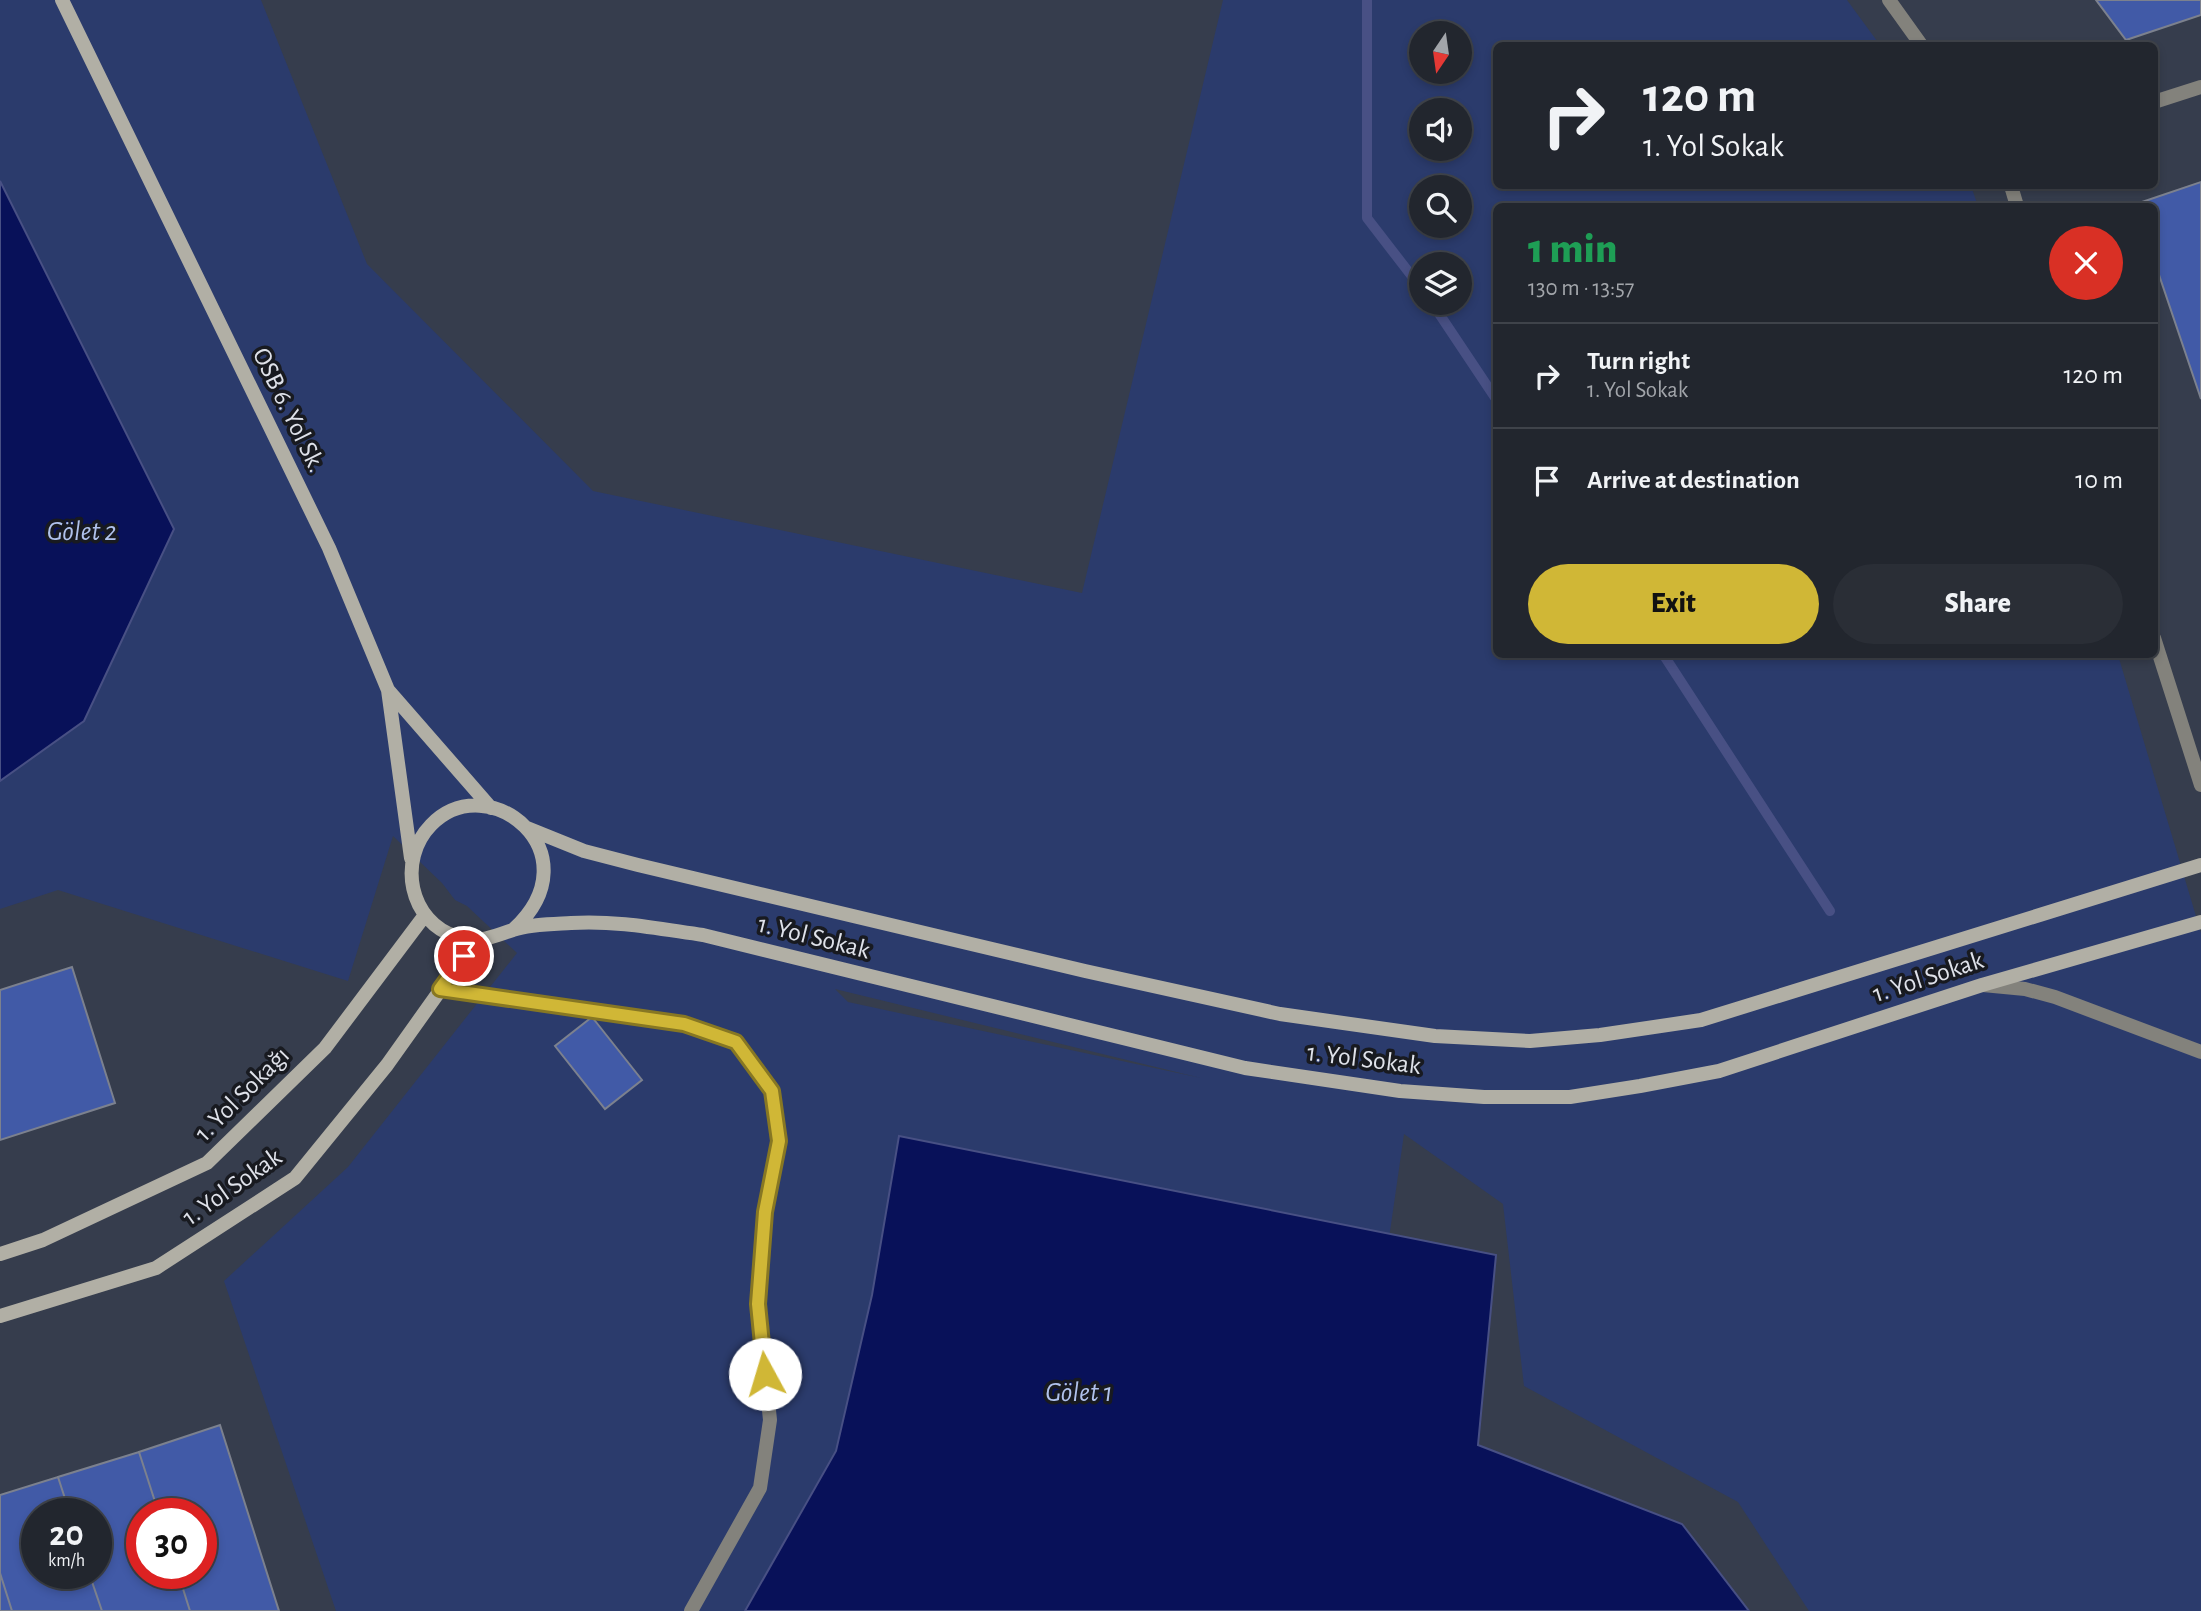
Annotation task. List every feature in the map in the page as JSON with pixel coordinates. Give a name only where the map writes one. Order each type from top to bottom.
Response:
[{"type":"main road","name":"OSB 6. Yol Sk.","points":[[62,0],[329,548],[388,690],[411,860]]},
{"type":"main road","points":[[388,690],[491,808]]},
{"type":"main road","points":[[470,807],[491,808],[511,815],[526,827],[537,842],[543,861],[544,880],[534,907],[514,929],[496,938],[476,940],[457,937],[439,928],[425,915],[415,898],[410,879],[411,860],[419,840],[432,824],[449,812],[470,807]]},
{"type":"main road","name":"1. Yol Sokak","points":[[526,827],[584,851],[638,865],[1072,968],[1280,1014],[1435,1036],[1530,1041],[1600,1035],[1701,1020],[2201,865]]},
{"type":"main road","name":"1. Yol Sokağı","points":[[0,1254],[43,1240],[207,1163],[325,1048],[425,915]]},
{"type":"main road","name":"1. Yol Sokak","points":[[514,929],[573,922],[628,924],[703,935],[1245,1068],[1400,1091],[1485,1097],[1570,1097],[1719,1071],[1982,985],[2201,922]]},
{"type":"main road","name":"1. Yol Sokak","points":[[0,1316],[156,1268],[295,1178],[387,1065],[476,940]]},
{"type":"street","points":[[1889,0],[1919,42]]},
{"type":"street","points":[[2158,101],[2201,87]]},
{"type":"street","points":[[2158,651],[2201,785]]},
{"type":"street","points":[[1982,985],[2025,989],[2056,997],[2201,1052]]},
{"type":"street","points":[[440,989],[684,1024],[736,1042],[772,1091],[779,1141],[765,1212],[758,1304],[770,1420],[761,1488],[691,1611]]},
{"type":"shaded area","points":[[0,0],[2201,0],[2201,1611],[0,1611]]},
{"type":"shaded area","points":[[0,0],[261,0],[367,264],[593,491],[1082,593],[1223,0],[1847,0],[1878,42],[1493,42],[1493,189],[1972,189],[1977,203],[1493,203],[1493,658],[2119,658],[2201,933],[2201,1611],[1809,1611],[1738,1502],[1524,1386],[1503,1204],[1404,1134],[1381,1294],[870,1611],[336,1611],[224,1281],[348,1167],[517,953],[467,906],[455,900],[442,883],[393,836],[348,981],[58,890],[0,909]],"holes":[[[835,989],[1201,1078],[848,1002]]]},
{"type":"water","name":"Gölet 2","points":[[0,181],[174,529],[84,721],[0,781]]},
{"type":"water","name":"Gölet 1","points":[[899,1136],[1496,1255],[1478,1445],[1682,1524],[1749,1611],[745,1611],[836,1451],[872,1295]]},
{"type":"building","points":[[2096,0],[2201,0],[2201,15],[2126,40]]},
{"type":"building","points":[[2201,182],[2201,399],[2158,272],[2158,203],[2139,203]]},
{"type":"building","points":[[72,967],[115,1103],[0,1140],[0,990]]},
{"type":"building","points":[[592,1017],[642,1080],[605,1109],[555,1046]]},
{"type":"building","points":[[220,1425],[279,1611],[190,1611],[183,1589],[217,1589],[217,1498],[154,1498],[139,1452]]},
{"type":"building","points":[[139,1452],[154,1498],[126,1498],[126,1589],[183,1589],[190,1611],[102,1611],[94,1589],[112,1589],[112,1498],[65,1498],[58,1477]]},
{"type":"building","points":[[58,1477],[65,1498],[21,1498],[21,1589],[94,1589],[102,1611],[12,1611],[0,1573],[0,1495]]},
{"type":"building","points":[[0,1573],[12,1611],[0,1611]]},
{"type":"waterway","points":[[1367,0],[1367,218],[1409,272]]},
{"type":"waterway","points":[[1440,315],[1493,394]]},
{"type":"waterway","points":[[1666,658],[1830,911]]},
{"type":"route","points":[[464,956],[440,989],[684,1024],[736,1042],[772,1091],[779,1141],[765,1212],[758,1304],[765,1374]]}]
